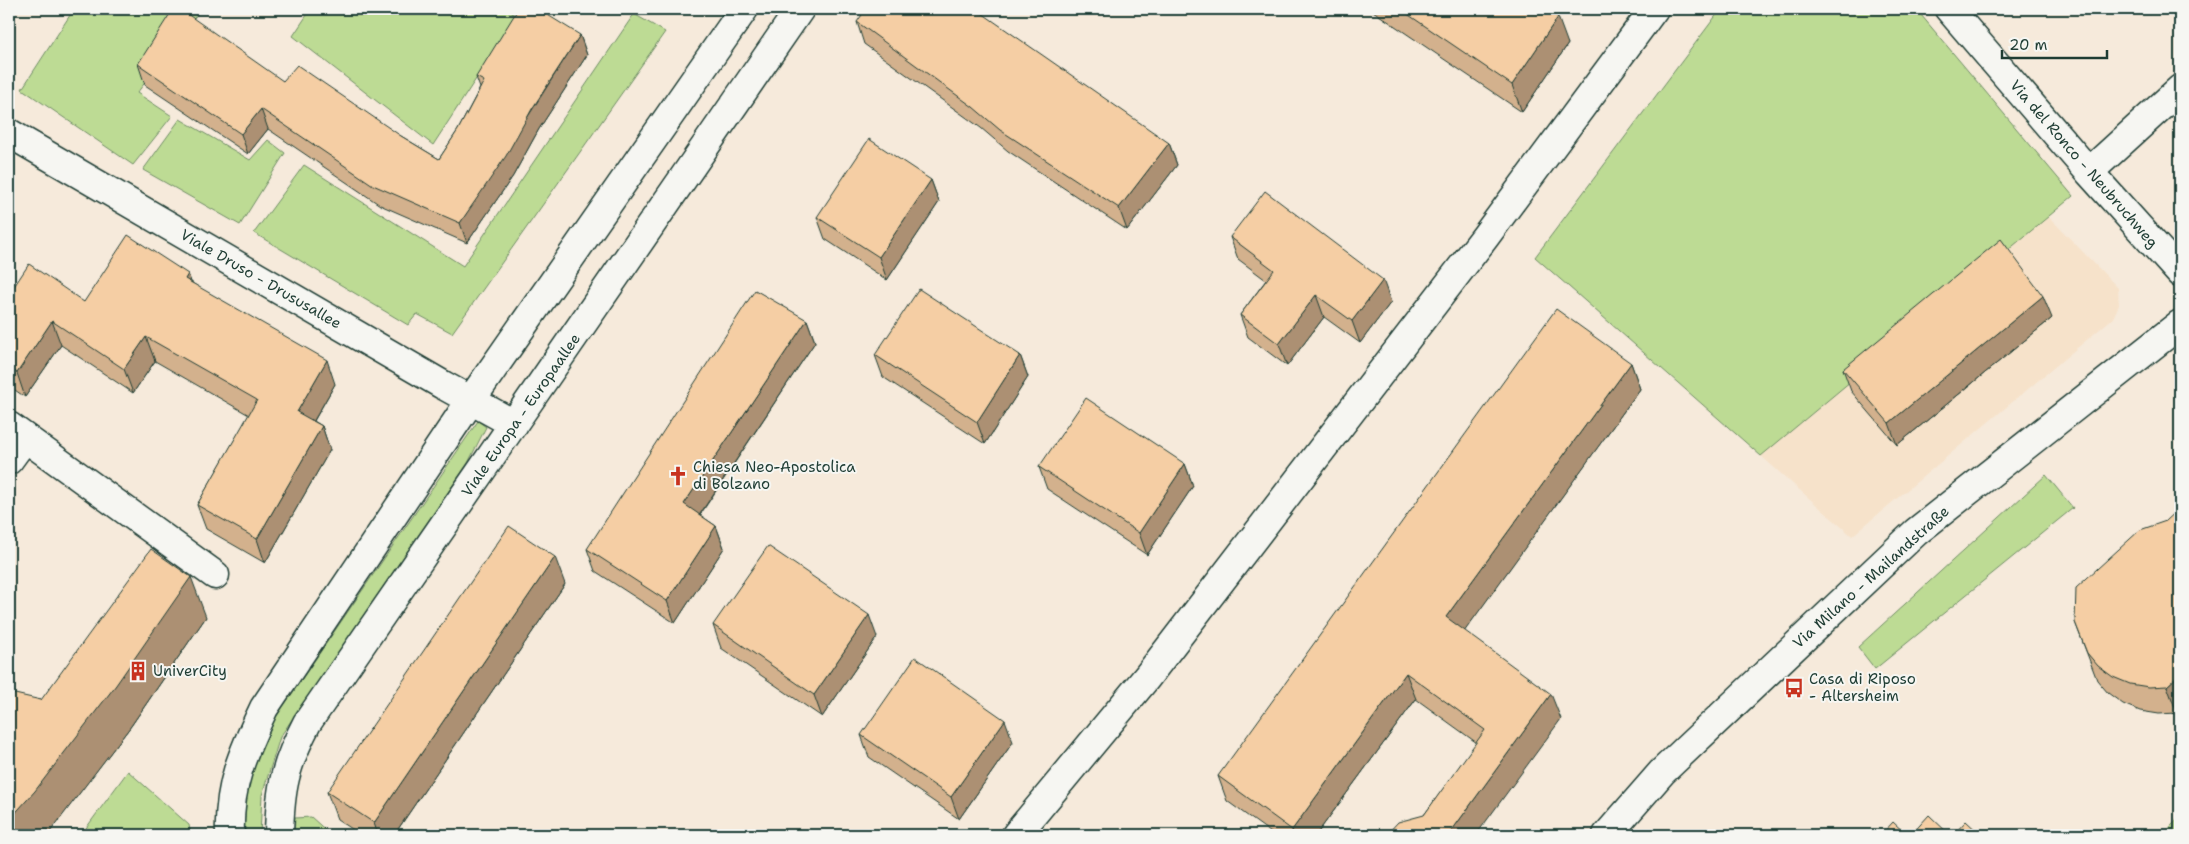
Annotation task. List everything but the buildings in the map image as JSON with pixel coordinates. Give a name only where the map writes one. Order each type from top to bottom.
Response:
[{"type":"street","points":[[230,835],[233,785],[245,747],[264,708],[471,400],[744,9]]},
{"type":"street","name":"Viale Europa - Europaallee","points":[[279,835],[280,799],[290,756],[307,723],[800,9]]},
{"type":"street","points":[[1016,835],[1147,677],[1485,237],[1654,9]]},
{"type":"street","name":"Via del Ronco - Neubruchweg","points":[[1949,9],[2089,172],[2180,273]]},
{"type":"street","points":[[2089,172],[2180,89]]},
{"type":"street","name":"Viale Druso - Drususallee","points":[[9,133],[514,424]]},
{"type":"street","name":"Via Milano - Mailandstraße","points":[[1607,835],[1662,772],[1916,532],[2180,324]]},
{"type":"street","points":[[9,460],[17,432],[215,575]]},
{"type":"shaded area","points":[[2048,216],[2118,288],[2119,305],[2113,318],[1852,536],[1761,456]]},
{"type":"green space","points":[[74,9],[201,9],[137,93],[172,116],[133,165],[22,89]]},
{"type":"green space","points":[[311,9],[505,9],[517,16],[433,145],[293,36]]},
{"type":"green space","points":[[1721,9],[1916,9],[2073,196],[1761,456],[1535,257]]},
{"type":"green space","points":[[634,14],[665,32],[452,333],[417,314],[408,325],[254,233],[304,165],[463,266]]},
{"type":"green space","points":[[180,119],[250,160],[268,140],[285,153],[240,225],[143,170]]},
{"type":"green space","points":[[478,421],[486,427],[468,463],[280,737],[262,795],[260,835],[244,835],[246,790],[267,730]]},
{"type":"green space","points":[[2046,475],[2073,508],[1875,669],[1858,647]]},
{"type":"green space","points":[[128,771],[189,825],[191,835],[81,835]]},
{"type":"green space","points":[[2180,815],[2180,835],[2164,835]]},
{"type":"green space","points":[[311,817],[331,835],[294,835],[295,818]]},
{"type":"place","name":"Chiesa Neo-Apostolica di Bolzano","points":[[678,476]]},
{"type":"place","name":"UniverCity","points":[[138,671]]},
{"type":"place","name":"Casa di Riposo - Altersheim","points":[[1794,688]]}]
